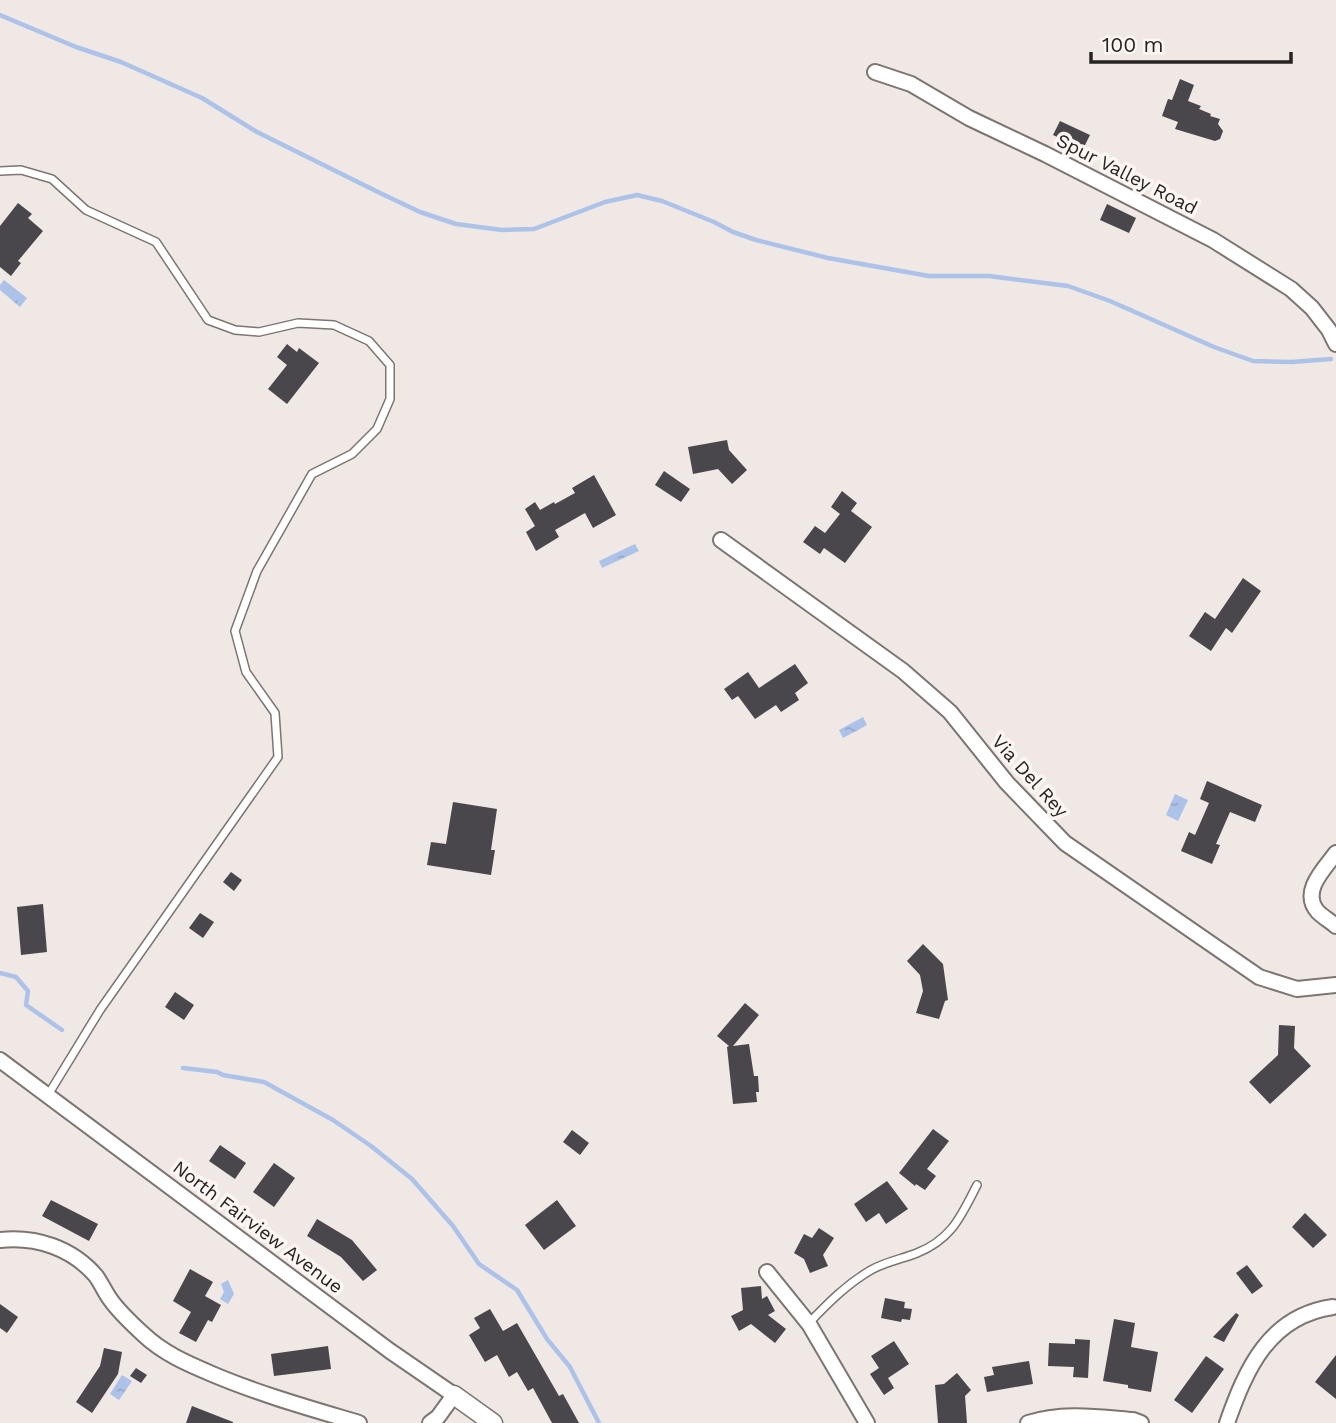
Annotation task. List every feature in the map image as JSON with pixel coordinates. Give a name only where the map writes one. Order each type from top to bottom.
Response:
[{"type":"street","name":"Spur Valley Road","points":[[875,72],[911,84],[969,118],[1213,240],[1291,289],[1312,307],[1336,344]]},
{"type":"street","name":"Via Del Rey","points":[[721,540],[903,671],[950,712],[1007,783],[1065,843],[1259,977],[1297,989],[1336,985]]},
{"type":"street","points":[[1336,853],[1312,887],[1316,910],[1336,926]]},
{"type":"street","name":"North Fairview Avenue","points":[[0,1060],[390,1351],[493,1423]]},
{"type":"street","points":[[0,1240],[12,1238],[36,1241],[69,1253],[96,1276],[110,1298],[144,1335],[178,1360],[237,1385],[359,1423]]},
{"type":"street","points":[[767,1272],[809,1324],[867,1423]]},
{"type":"street","points":[[1227,1423],[1240,1388],[1265,1344],[1280,1328],[1305,1313],[1332,1307]]},
{"type":"street","points":[[430,1423],[438,1417],[454,1395]]},
{"type":"street","points":[[1028,1423],[1077,1415],[1141,1423]]},
{"type":"lane","points":[[0,171],[21,170],[52,179],[86,210],[156,243],[208,320],[235,330],[259,332],[298,323],[334,325],[369,341],[390,365],[390,400],[377,429],[352,454],[312,474],[257,570],[235,631],[246,672],[275,713],[278,757],[100,1010],[48,1096]]},
{"type":"lane","points":[[809,1324],[845,1287],[873,1269],[935,1244],[953,1229],[977,1185]]},
{"type":"water","points":[[4,280],[27,298],[20,307],[0,290]]},
{"type":"water","points":[[635,544],[639,551],[602,568],[599,561]]},
{"type":"water","points":[[863,717],[867,725],[843,738],[839,730]]},
{"type":"water","points":[[1175,794],[1188,800],[1178,821],[1166,815]]},
{"type":"water","points":[[228,1280],[234,1294],[228,1304],[220,1299],[224,1292],[221,1284]]},
{"type":"water","points":[[122,1375],[132,1381],[119,1400],[110,1394]]},
{"type":"building","points":[[1180,79],[1194,85],[1188,101],[1201,106],[1199,109],[1211,114],[1210,116],[1220,119],[1218,124],[1223,131],[1220,139],[1215,141],[1175,129],[1178,122],[1162,116]]},
{"type":"building","points":[[1060,121],[1090,135],[1083,149],[1053,135]]},
{"type":"building","points":[[18,203],[32,214],[28,218],[43,231],[18,261],[21,263],[11,276],[0,267],[0,226]]},
{"type":"building","points":[[1107,204],[1136,218],[1129,233],[1100,220]]},
{"type":"building","points":[[287,344],[297,352],[299,348],[319,363],[287,404],[268,389],[287,365],[277,357]]},
{"type":"building","points":[[727,440],[729,450],[747,470],[732,484],[718,469],[693,474],[688,447]]},
{"type":"building","points":[[664,471],[690,489],[681,502],[655,485]]},
{"type":"building","points":[[594,475],[616,515],[593,528],[585,513],[555,530],[559,537],[536,551],[526,532],[535,526],[525,509],[535,502],[540,510],[554,502],[555,504],[575,493],[572,488]]},
{"type":"building","points":[[842,491],[857,503],[851,511],[872,527],[845,563],[824,548],[820,554],[803,542],[815,526],[825,533],[840,514],[831,507]]},
{"type":"building","points":[[1243,578],[1261,591],[1232,633],[1226,628],[1211,651],[1189,636],[1205,612],[1215,619]]},
{"type":"building","points":[[795,664],[808,683],[795,693],[799,700],[781,712],[776,705],[755,719],[738,696],[732,700],[724,689],[748,672],[759,688]]},
{"type":"building","points":[[1207,781],[1262,805],[1255,822],[1230,812],[1216,844],[1220,845],[1212,864],[1181,851],[1189,832],[1195,835],[1209,803],[1200,799]]},
{"type":"building","points":[[453,802],[497,809],[491,850],[495,850],[491,875],[427,865],[431,842],[446,844]]},
{"type":"building","points":[[231,872],[242,880],[234,891],[223,882]]},
{"type":"building","points":[[43,904],[47,952],[21,955],[17,907]]},
{"type":"building","points":[[200,913],[214,922],[203,938],[189,928]]},
{"type":"building","points":[[923,944],[943,964],[948,1000],[945,1001],[939,1019],[916,1013],[923,991],[920,975],[907,961]]},
{"type":"building","points":[[175,992],[194,1005],[184,1020],[165,1007]]},
{"type":"building","points":[[745,1003],[759,1015],[733,1046],[749,1044],[754,1076],[758,1076],[759,1092],[756,1092],[757,1102],[733,1104],[729,1046],[717,1036]]},
{"type":"building","points":[[1279,1025],[1295,1026],[1294,1048],[1311,1066],[1270,1104],[1249,1082],[1278,1055]]},
{"type":"building","points":[[933,1129],[949,1141],[927,1169],[936,1176],[925,1190],[916,1184],[915,1186],[899,1173]]},
{"type":"building","points":[[572,1130],[589,1143],[580,1155],[563,1142]]},
{"type":"building","points":[[220,1145],[246,1163],[235,1179],[209,1161]]},
{"type":"building","points":[[274,1163],[295,1178],[274,1207],[253,1192]]},
{"type":"building","points":[[887,1181],[908,1209],[886,1224],[879,1213],[866,1222],[854,1204]]},
{"type":"building","points":[[51,1200],[98,1224],[89,1241],[42,1216]]},
{"type":"building","points":[[557,1200],[576,1226],[544,1250],[525,1225]]},
{"type":"building","points":[[1305,1213],[1327,1235],[1313,1248],[1292,1227]]},
{"type":"building","points":[[317,1219],[352,1240],[377,1270],[363,1281],[341,1257],[307,1236]]},
{"type":"building","points":[[819,1228],[834,1238],[823,1255],[828,1266],[810,1273],[804,1259],[794,1253],[804,1234],[812,1238]]},
{"type":"building","points":[[1247,1265],[1263,1286],[1252,1294],[1236,1273]]},
{"type":"building","points":[[190,1269],[213,1282],[205,1296],[221,1305],[212,1322],[208,1320],[196,1342],[179,1333],[191,1312],[173,1301]]},
{"type":"building","points":[[761,1286],[762,1299],[767,1296],[775,1311],[768,1315],[786,1329],[775,1343],[751,1324],[739,1331],[731,1316],[743,1310],[741,1288]]},
{"type":"building","points":[[885,1298],[905,1302],[904,1308],[912,1309],[910,1320],[902,1319],[901,1322],[881,1318]]},
{"type":"building","points":[[0,1304],[18,1317],[7,1333],[0,1328]]},
{"type":"building","points":[[490,1309],[503,1331],[517,1323],[559,1396],[563,1394],[579,1423],[552,1423],[533,1388],[528,1391],[517,1372],[509,1377],[497,1355],[485,1362],[469,1335],[480,1328],[474,1318]]},
{"type":"building","points":[[1236,1313],[1239,1315],[1224,1342],[1213,1337]]},
{"type":"building","points":[[1114,1319],[1135,1323],[1131,1347],[1158,1352],[1151,1392],[1103,1381]]},
{"type":"building","points":[[1075,1339],[1090,1340],[1088,1378],[1073,1377],[1074,1367],[1048,1366],[1049,1343],[1075,1344]]},
{"type":"building","points":[[894,1341],[909,1364],[888,1378],[894,1388],[884,1395],[870,1374],[879,1368],[871,1356]]},
{"type":"building","points":[[328,1346],[331,1369],[274,1376],[271,1354]]},
{"type":"building","points":[[104,1348],[122,1352],[118,1374],[92,1413],[76,1402],[100,1366]]},
{"type":"building","points":[[1336,1355],[1336,1399],[1315,1382]]},
{"type":"building","points":[[1206,1356],[1224,1369],[1192,1413],[1174,1400]]},
{"type":"building","points":[[1029,1361],[1033,1384],[987,1392],[984,1377],[994,1375],[992,1367]]},
{"type":"building","points":[[136,1368],[147,1375],[141,1383],[130,1376]]},
{"type":"building","points":[[957,1373],[971,1390],[965,1396],[967,1423],[938,1423],[935,1385],[944,1384]]},
{"type":"building","points":[[192,1406],[233,1422],[233,1423],[186,1423]]},
{"type":"waterway","points":[[0,15],[76,47],[121,62],[202,98],[257,132],[420,212],[456,224],[502,230],[534,229],[605,202],[637,195],[662,201],[756,240],[828,258],[929,276],[989,276],[1068,286],[1253,361],[1331,359]]},
{"type":"waterway","points":[[0,973],[16,977],[28,991],[26,1005],[62,1030]]},
{"type":"waterway","points":[[183,1068],[264,1082],[333,1120],[412,1179],[453,1226],[479,1264],[517,1290],[547,1339],[570,1367],[599,1423]]}]
